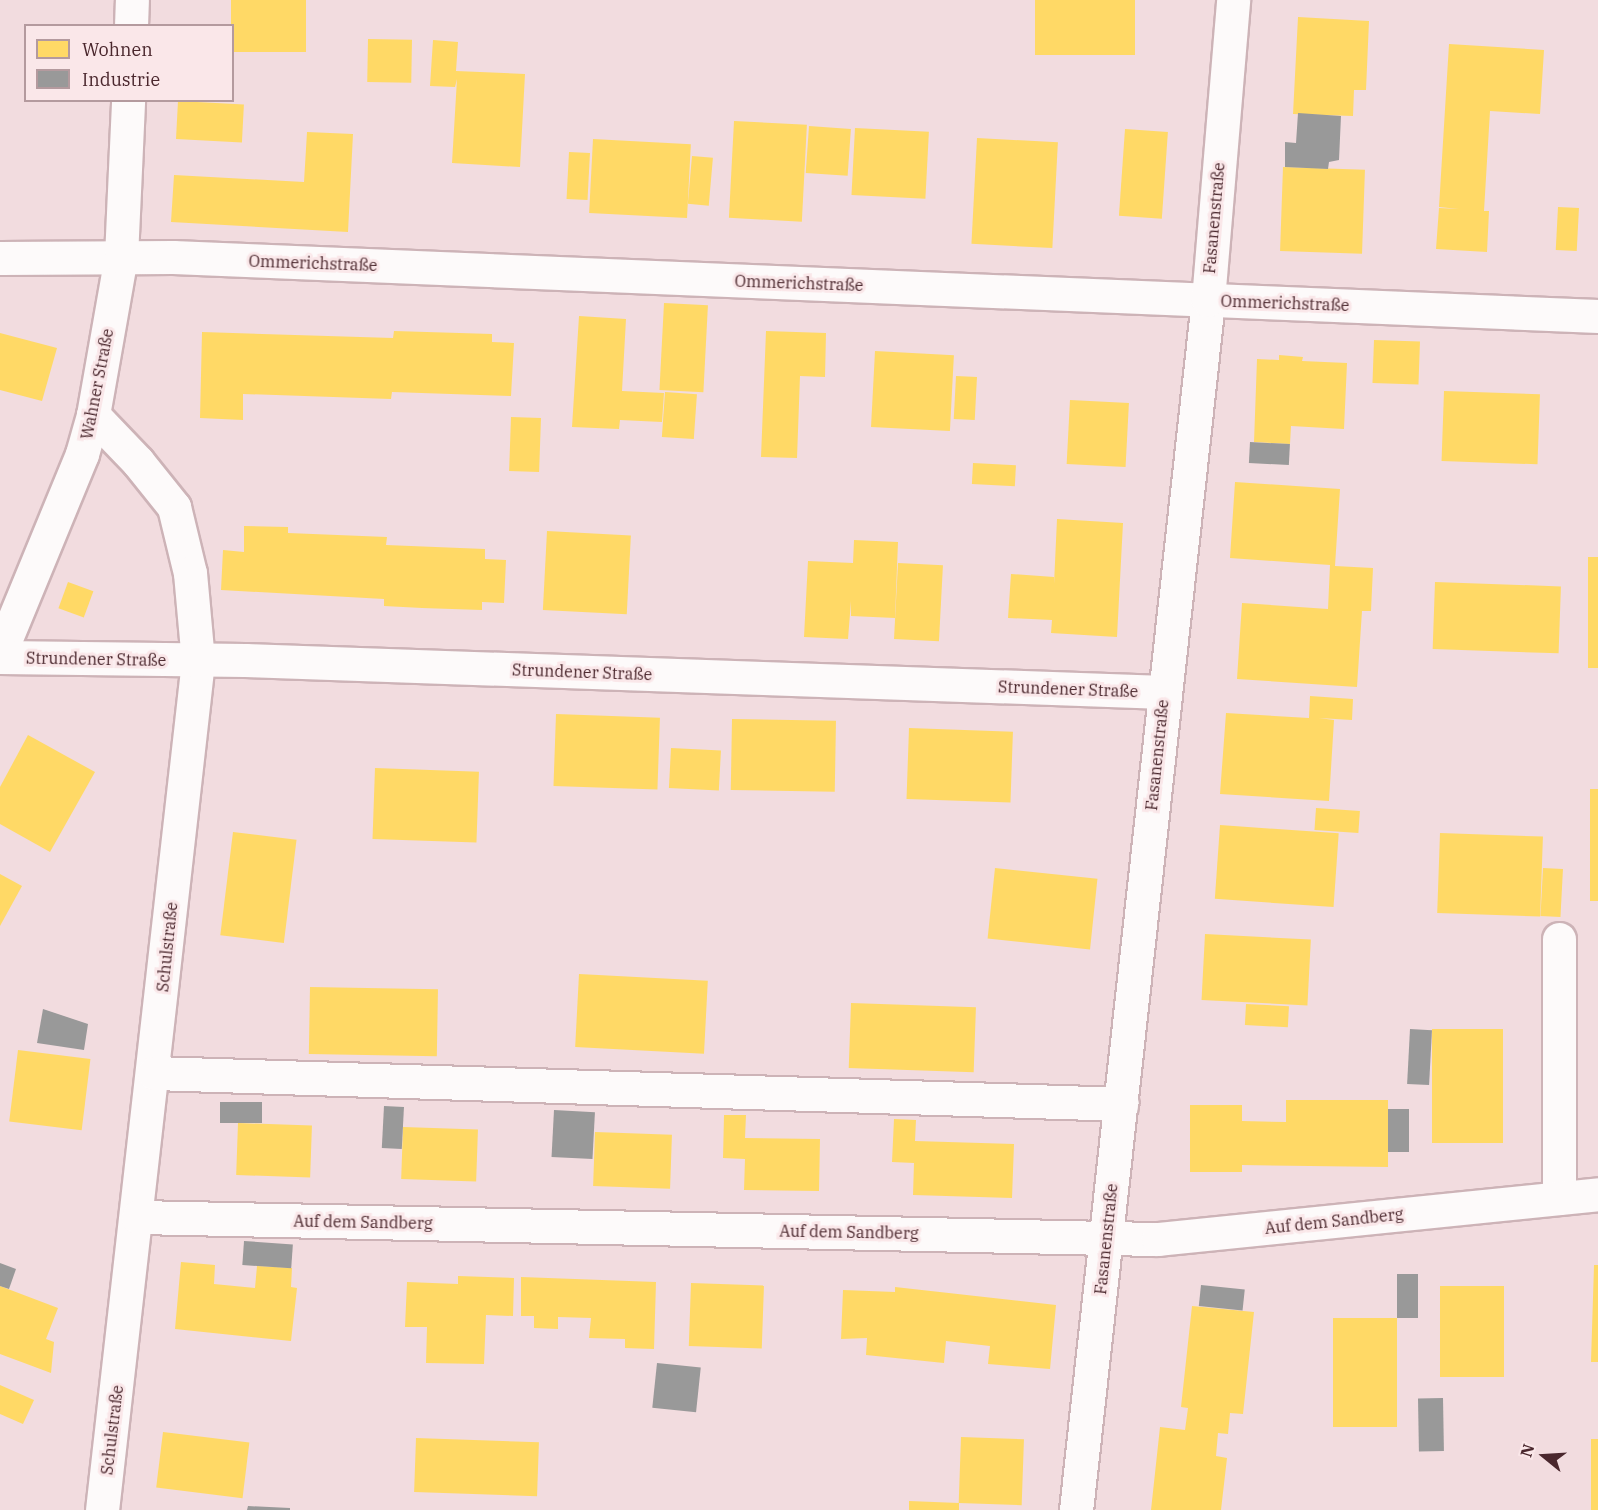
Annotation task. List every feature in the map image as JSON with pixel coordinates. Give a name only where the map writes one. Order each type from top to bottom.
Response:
[{"type":"street","points":[[131,24],[132,0]]},
{"type":"street","name":"Fasanenstraße","points":[[1077,1510],[1208,300],[1233,0]]},
{"type":"street","name":"Wahner Straße","points":[[0,655],[82,454],[93,415],[121,256],[128,102]]},
{"type":"street","name":"Ommerichstraße","points":[[0,258],[121,256],[1598,316]]},
{"type":"street","name":"Schulstraße","points":[[93,415],[138,462],[174,507],[190,573],[198,661],[138,1217],[102,1510]]},
{"type":"street","name":"Strundener Straße","points":[[0,655],[1164,692]]},
{"type":"street","points":[[1559,939],[1559,1198]]},
{"type":"street","points":[[154,1073],[1122,1104]]},
{"type":"street","name":"Auf dem Sandberg","points":[[138,1217],[1158,1239],[1598,1194]]},
{"type":"building: Wohnen","points":[[231,0],[306,0],[306,52],[234,52],[234,24],[231,24]]},
{"type":"building: Wohnen","points":[[1035,0],[1135,0],[1135,55],[1035,55]]},
{"type":"building: Wohnen","points":[[1298,17],[1369,21],[1366,90],[1354,90],[1353,116],[1293,114]]},
{"type":"building: Wohnen","points":[[368,39],[412,40],[411,83],[367,82]]},
{"type":"building: Wohnen","points":[[433,40],[458,42],[456,71],[525,74],[520,167],[452,163],[457,79],[455,87],[430,86]]},
{"type":"building: Wohnen","points":[[1449,44],[1544,50],[1540,114],[1490,111],[1484,211],[1489,211],[1487,252],[1436,249],[1439,208],[1459,209],[1439,207]]},
{"type":"building: Wohnen","points":[[178,102],[244,104],[242,142],[176,139]]},
{"type":"building: Wohnen","points":[[734,121],[807,125],[802,222],[729,218]]},
{"type":"building: Wohnen","points":[[809,126],[851,129],[848,176],[806,173]]},
{"type":"building: Wohnen","points":[[855,128],[929,132],[925,199],[851,195]]},
{"type":"building: Wohnen","points":[[1125,129],[1168,132],[1162,219],[1119,216]]},
{"type":"building: Wohnen","points":[[307,132],[353,134],[348,232],[171,222],[174,175],[304,182]]},
{"type":"building: Wohnen","points":[[977,138],[1058,142],[1052,248],[971,244]]},
{"type":"building: Wohnen","points":[[593,139],[691,144],[687,218],[589,213]]},
{"type":"building: Wohnen","points":[[569,152],[590,153],[588,200],[567,199]]},
{"type":"building: Wohnen","points":[[692,156],[713,158],[709,206],[688,204]]},
{"type":"building: Wohnen","points":[[1283,167],[1365,170],[1362,254],[1280,251]]},
{"type":"building: Wohnen","points":[[1558,207],[1579,208],[1577,251],[1556,250]]},
{"type":"building: Wohnen","points":[[664,303],[708,305],[703,392],[659,390]]},
{"type":"building: Wohnen","points":[[579,316],[626,319],[622,391],[664,393],[662,422],[620,420],[619,429],[572,427]]},
{"type":"building: Wohnen","points":[[394,331],[492,334],[492,342],[514,343],[511,396],[392,392],[391,399],[243,394],[243,420],[200,418],[202,332],[393,338]]},
{"type":"building: Wohnen","points":[[766,331],[826,333],[825,377],[800,376],[797,458],[761,457]]},
{"type":"building: Wohnen","points":[[0,333],[57,348],[42,401],[0,390]]},
{"type":"building: Wohnen","points":[[1374,340],[1420,342],[1418,385],[1372,383]]},
{"type":"building: Wohnen","points":[[875,351],[954,355],[950,431],[871,427]]},
{"type":"building: Wohnen","points":[[1279,355],[1303,357],[1302,361],[1347,363],[1344,429],[1291,426],[1290,444],[1254,442],[1257,359],[1279,360]]},
{"type":"building: Wohnen","points":[[956,376],[977,377],[975,420],[954,419]]},
{"type":"building: Wohnen","points":[[1444,391],[1540,394],[1537,464],[1442,461]]},
{"type":"building: Wohnen","points":[[665,392],[697,394],[694,439],[662,437]]},
{"type":"building: Wohnen","points":[[1070,400],[1129,403],[1126,467],[1067,464]]},
{"type":"building: Wohnen","points":[[511,417],[541,418],[539,472],[509,471]]},
{"type":"building: Wohnen","points":[[973,463],[1016,465],[1015,486],[972,484]]},
{"type":"building: Wohnen","points":[[1235,482],[1340,489],[1335,566],[1373,568],[1371,611],[1362,611],[1357,687],[1237,679],[1242,603],[1328,609],[1330,565],[1230,558]]},
{"type":"building: Wohnen","points":[[1057,519],[1123,523],[1117,637],[1051,633],[1052,620],[1008,618],[1011,574],[1054,577],[1054,584]]},
{"type":"building: Wohnen","points":[[244,526],[288,527],[288,533],[387,537],[386,545],[485,549],[485,559],[506,560],[504,603],[482,602],[482,610],[422,608],[384,606],[384,599],[221,590],[223,550],[244,552]]},
{"type":"building: Wohnen","points":[[547,531],[631,535],[627,614],[543,610]]},
{"type":"building: Wohnen","points":[[854,540],[898,542],[895,618],[851,616],[851,601],[848,639],[804,637],[808,561],[853,563]]},
{"type":"building: Wohnen","points":[[1588,557],[1598,557],[1598,668],[1588,668]]},
{"type":"building: Wohnen","points":[[898,563],[943,565],[939,641],[894,639]]},
{"type":"building: Wohnen","points":[[68,582],[93,591],[84,618],[58,608]]},
{"type":"building: Wohnen","points":[[1435,582],[1561,586],[1559,653],[1433,649]]},
{"type":"building: Wohnen","points":[[1310,696],[1353,699],[1352,720],[1319,718],[1334,720],[1329,801],[1220,794],[1226,713],[1309,718]]},
{"type":"building: Wohnen","points":[[556,714],[660,718],[657,790],[553,786]]},
{"type":"building: Wohnen","points":[[732,719],[836,721],[835,792],[731,790]]},
{"type":"building: Wohnen","points":[[909,728],[1013,732],[1010,803],[907,799]]},
{"type":"building: Wohnen","points":[[28,735],[95,772],[50,852],[0,824],[0,787]]},
{"type":"building: Wohnen","points":[[671,748],[721,751],[719,791],[669,788]]},
{"type":"building: Wohnen","points":[[375,768],[479,772],[476,843],[373,839]]},
{"type":"building: Wohnen","points":[[1590,789],[1598,789],[1598,901],[1590,901]]},
{"type":"building: Wohnen","points":[[1316,808],[1360,811],[1358,833],[1314,830]]},
{"type":"building: Wohnen","points":[[1220,825],[1339,833],[1334,907],[1215,899]]},
{"type":"building: Wohnen","points":[[233,832],[297,840],[284,943],[220,935]]},
{"type":"building: Wohnen","points":[[1440,833],[1543,837],[1540,917],[1437,913]]},
{"type":"building: Wohnen","points":[[995,868],[1097,879],[1090,949],[988,939]]},
{"type":"building: Wohnen","points":[[1543,868],[1563,869],[1560,917],[1540,916]]},
{"type":"building: Wohnen","points":[[0,874],[22,886],[0,926]]},
{"type":"building: Wohnen","points":[[1205,934],[1311,940],[1307,1005],[1202,1000]]},
{"type":"building: Wohnen","points":[[579,974],[708,981],[704,1054],[575,1047]]},
{"type":"building: Wohnen","points":[[310,987],[438,989],[437,1056],[309,1054]]},
{"type":"building: Wohnen","points":[[851,1003],[976,1007],[974,1072],[849,1068]]},
{"type":"building: Wohnen","points":[[1246,1004],[1289,1006],[1288,1027],[1245,1025]]},
{"type":"building: Wohnen","points":[[1432,1029],[1503,1029],[1503,1143],[1432,1143]]},
{"type":"building: Wohnen","points":[[18,1050],[90,1059],[82,1130],[9,1121]]},
{"type":"building: Wohnen","points":[[1286,1100],[1388,1100],[1388,1167],[1242,1165],[1242,1172],[1190,1172],[1190,1105],[1242,1105],[1242,1121],[1286,1122]]},
{"type":"building: Wohnen","points":[[724,1115],[746,1115],[745,1138],[820,1139],[819,1191],[744,1190],[745,1159],[723,1158]]},
{"type":"building: Wohnen","points":[[894,1119],[916,1120],[915,1141],[1014,1144],[1012,1198],[913,1195],[914,1163],[892,1162]]},
{"type":"building: Wohnen","points":[[238,1123],[312,1126],[310,1178],[236,1175]]},
{"type":"building: Wohnen","points":[[403,1127],[478,1130],[476,1182],[401,1179]]},
{"type":"building: Wohnen","points":[[595,1132],[672,1135],[670,1189],[593,1186]]},
{"type":"building: Wohnen","points":[[181,1262],[215,1265],[214,1284],[255,1288],[257,1266],[292,1268],[291,1287],[297,1288],[291,1341],[175,1329]]},
{"type":"building: Wohnen","points":[[1594,1265],[1598,1265],[1598,1362],[1591,1362]]},
{"type":"building: Wohnen","points":[[458,1276],[514,1278],[513,1316],[486,1315],[484,1364],[426,1363],[427,1327],[405,1327],[407,1282],[458,1284]]},
{"type":"building: Wohnen","points":[[521,1277],[656,1282],[654,1349],[625,1348],[625,1339],[589,1338],[591,1318],[558,1317],[558,1329],[534,1328],[534,1316],[521,1316]]},
{"type":"building: Wohnen","points":[[691,1283],[764,1286],[762,1349],[689,1346]]},
{"type":"building: Wohnen","points":[[0,1286],[58,1308],[46,1339],[54,1342],[51,1373],[0,1354]]},
{"type":"building: Wohnen","points":[[1440,1286],[1504,1286],[1504,1377],[1440,1377]]},
{"type":"building: Wohnen","points":[[895,1287],[1056,1305],[1050,1369],[988,1364],[990,1346],[946,1341],[944,1363],[866,1355],[867,1338],[841,1339],[843,1290],[895,1292]]},
{"type":"building: Wohnen","points":[[1192,1306],[1254,1312],[1243,1414],[1230,1413],[1228,1434],[1218,1433],[1216,1456],[1227,1458],[1221,1510],[1151,1510],[1160,1427],[1185,1430],[1188,1408],[1181,1407]]},
{"type":"building: Wohnen","points":[[1333,1318],[1397,1318],[1397,1427],[1333,1427]]},
{"type":"building: Wohnen","points":[[0,1385],[34,1400],[23,1424],[0,1414]]},
{"type":"building: Wohnen","points":[[163,1432],[249,1443],[243,1498],[156,1488]]},
{"type":"building: Wohnen","points":[[961,1437],[1024,1439],[1022,1505],[959,1503]]},
{"type":"building: Wohnen","points":[[416,1438],[539,1442],[537,1496],[414,1492]]},
{"type":"building: Wohnen","points":[[1591,1439],[1598,1439],[1598,1510],[1591,1510]]},
{"type":"building: Wohnen","points":[[909,1501],[959,1503],[959,1510],[909,1510]]},
{"type":"building: Industrie","points":[[1298,113],[1341,116],[1339,160],[1329,162],[1328,169],[1285,167],[1285,142],[1296,143]]},
{"type":"building: Industrie","points":[[1250,442],[1290,444],[1289,465],[1249,463]]},
{"type":"building: Industrie","points":[[43,1009],[88,1024],[84,1050],[37,1043]]},
{"type":"building: Industrie","points":[[1410,1029],[1432,1030],[1429,1085],[1407,1084]]},
{"type":"building: Industrie","points":[[220,1102],[262,1102],[262,1123],[220,1123]]},
{"type":"building: Industrie","points":[[384,1106],[404,1107],[402,1149],[382,1148]]},
{"type":"building: Industrie","points":[[1388,1109],[1409,1109],[1409,1152],[1388,1152]]},
{"type":"building: Industrie","points":[[554,1110],[595,1112],[592,1159],[552,1157]]},
{"type":"building: Industrie","points":[[244,1241],[293,1244],[291,1268],[242,1265]]},
{"type":"building: Industrie","points":[[0,1263],[16,1269],[9,1289],[0,1286]]},
{"type":"building: Industrie","points":[[1397,1274],[1418,1274],[1418,1318],[1397,1318]]},
{"type":"building: Industrie","points":[[1201,1285],[1245,1290],[1243,1310],[1199,1306]]},
{"type":"building: Industrie","points":[[657,1363],[701,1368],[696,1412],[652,1408]]},
{"type":"building: Industrie","points":[[1418,1398],[1443,1398],[1444,1451],[1419,1451]]},
{"type":"building: Industrie","points":[[248,1506],[290,1508],[290,1510],[247,1510]]}]
